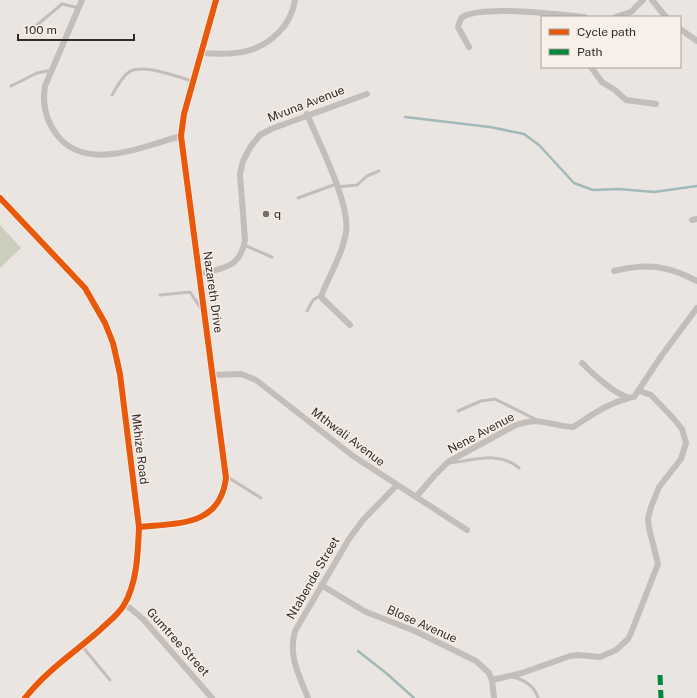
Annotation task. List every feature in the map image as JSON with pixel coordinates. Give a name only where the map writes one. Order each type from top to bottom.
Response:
[{"type":"street","points":[[82,0],[45,86],[43,97],[49,121],[61,140],[78,151],[104,156],[181,136]]},
{"type":"street","name":"Nazareth Drive","points":[[139,527],[186,522],[204,516],[220,500],[225,487],[226,476],[214,375],[181,136],[184,114],[216,0]]},
{"type":"street","points":[[202,52],[239,53],[262,46],[284,27],[294,10],[295,0]]},
{"type":"street","points":[[618,16],[631,12],[643,0]]},
{"type":"street","points":[[652,0],[657,3],[665,16]]},
{"type":"street","points":[[468,47],[458,27],[461,18],[471,12],[498,11],[571,16]]},
{"type":"street","points":[[681,31],[697,41]]},
{"type":"street","points":[[592,68],[602,82],[615,90],[626,100],[656,104]]},
{"type":"street","name":"Mvuna Avenue","points":[[244,245],[240,174],[243,161],[251,146],[260,135],[270,129],[307,114],[367,94]]},
{"type":"street","points":[[307,114],[346,212],[346,231],[322,294],[324,301],[350,325]]},
{"type":"street","name":"Mkhize Road","points":[[0,198],[85,288],[105,323],[113,343],[120,374],[139,527],[138,550],[134,576],[124,605],[115,616],[82,646],[43,678],[25,698]]},
{"type":"street","points":[[199,274],[230,266],[240,256],[244,245]]},
{"type":"street","points":[[614,271],[638,265],[648,265],[675,270],[697,281]]},
{"type":"street","points":[[582,363],[598,378],[629,398],[634,397],[662,355],[697,308]]},
{"type":"street","name":"Mthwali Avenue","points":[[214,375],[241,374],[256,380],[353,456],[466,530]]},
{"type":"street","points":[[494,698],[492,680],[511,676],[570,656],[604,656],[620,647],[631,633],[658,564],[649,528],[648,518],[651,507],[659,487],[681,459],[686,443],[682,429],[674,419],[650,395],[640,390]]},
{"type":"street","name":"Nene Avenue","points":[[416,497],[447,463],[514,426],[526,421],[537,420],[574,427],[608,404],[629,398]]},
{"type":"street","name":"Ntabende Street","points":[[308,698],[294,662],[292,646],[295,631],[353,533],[397,485]]},
{"type":"street","name":"Blose Avenue","points":[[321,585],[366,612],[415,631],[467,656],[483,667],[492,680]]},
{"type":"street","name":"Gumtree Street","points":[[124,605],[143,618],[212,698]]},
{"type":"lane","points":[[36,25],[62,4],[79,8]]},
{"type":"lane","points":[[11,86],[37,72],[52,70]]},
{"type":"lane","points":[[112,95],[125,76],[135,70],[149,70],[193,82]]},
{"type":"lane","points":[[298,198],[336,185],[357,185],[368,176],[379,171]]},
{"type":"lane","points":[[244,245],[272,257]]},
{"type":"lane","points":[[160,295],[190,292],[205,315]]},
{"type":"lane","points":[[307,311],[313,300],[322,294]]},
{"type":"lane","points":[[458,411],[481,401],[495,399],[537,420]]},
{"type":"lane","points":[[447,463],[478,458],[497,458],[506,460],[519,468]]},
{"type":"lane","points":[[226,476],[261,498]]},
{"type":"lane","points":[[82,646],[110,680]]},
{"type":"lane","points":[[511,676],[526,682],[538,697],[542,698]]},
{"type":"green space","points":[[0,225],[21,248],[0,268]]},
{"type":"waterway","points":[[405,117],[490,127],[524,134],[539,145],[574,183],[593,190],[619,189],[654,192],[697,186]]},
{"type":"waterway","points":[[358,651],[414,698]]},
{"type":"marked path","points":[[660,675],[661,698]]},
{"type":"cycle path","points":[[139,527],[182,523],[206,514],[215,506],[222,494],[226,478],[181,136],[184,114],[216,0]]},
{"type":"cycle path","points":[[0,198],[85,288],[105,323],[113,343],[120,374],[139,527],[134,578],[132,587],[122,609],[100,630],[42,679],[25,698]]},
{"type":"place","name":"q","points":[[266,214]]}]
